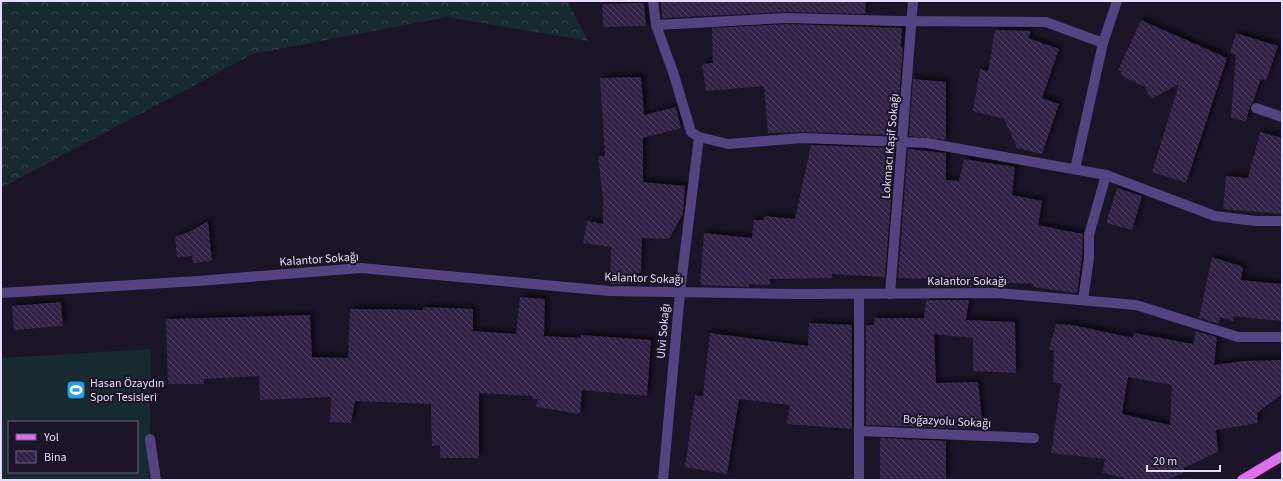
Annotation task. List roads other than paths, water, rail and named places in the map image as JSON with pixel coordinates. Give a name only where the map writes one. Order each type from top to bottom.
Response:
[{"type":"main road","points":[[1242,480],[1282,456]]},
{"type":"street","points":[[653,1],[656,25],[674,75],[691,132],[699,137],[728,144],[803,138],[927,143],[1106,175],[1216,216],[1255,221],[1282,220]]},
{"type":"street","name":"Lokmacı Kaşif Sokağı","points":[[890,294],[913,21],[913,1]]},
{"type":"street","points":[[1076,169],[1103,43],[1117,1]]},
{"type":"street","points":[[656,25],[787,18],[1046,22],[1103,43]]},
{"type":"street","points":[[1256,108],[1282,117]]},
{"type":"street","name":"Ulvi Sokağı","points":[[663,480],[680,292],[699,137]]},
{"type":"street","points":[[1084,300],[1089,258],[1089,235],[1106,175]]},
{"type":"street","name":"Kalantor Sokağı","points":[[1,293],[198,281],[361,268],[609,291],[859,294],[998,293],[1136,305],[1238,337],[1282,338]]},
{"type":"street","points":[[859,294],[860,480]]},
{"type":"street","name":"Boğazyolu Sokağı","points":[[859,431],[1034,438]]},
{"type":"street","points":[[150,438],[156,480]]},
{"type":"place","name":"Hasan Özaydın Spor Tesisleri","points":[[76,390]]}]
